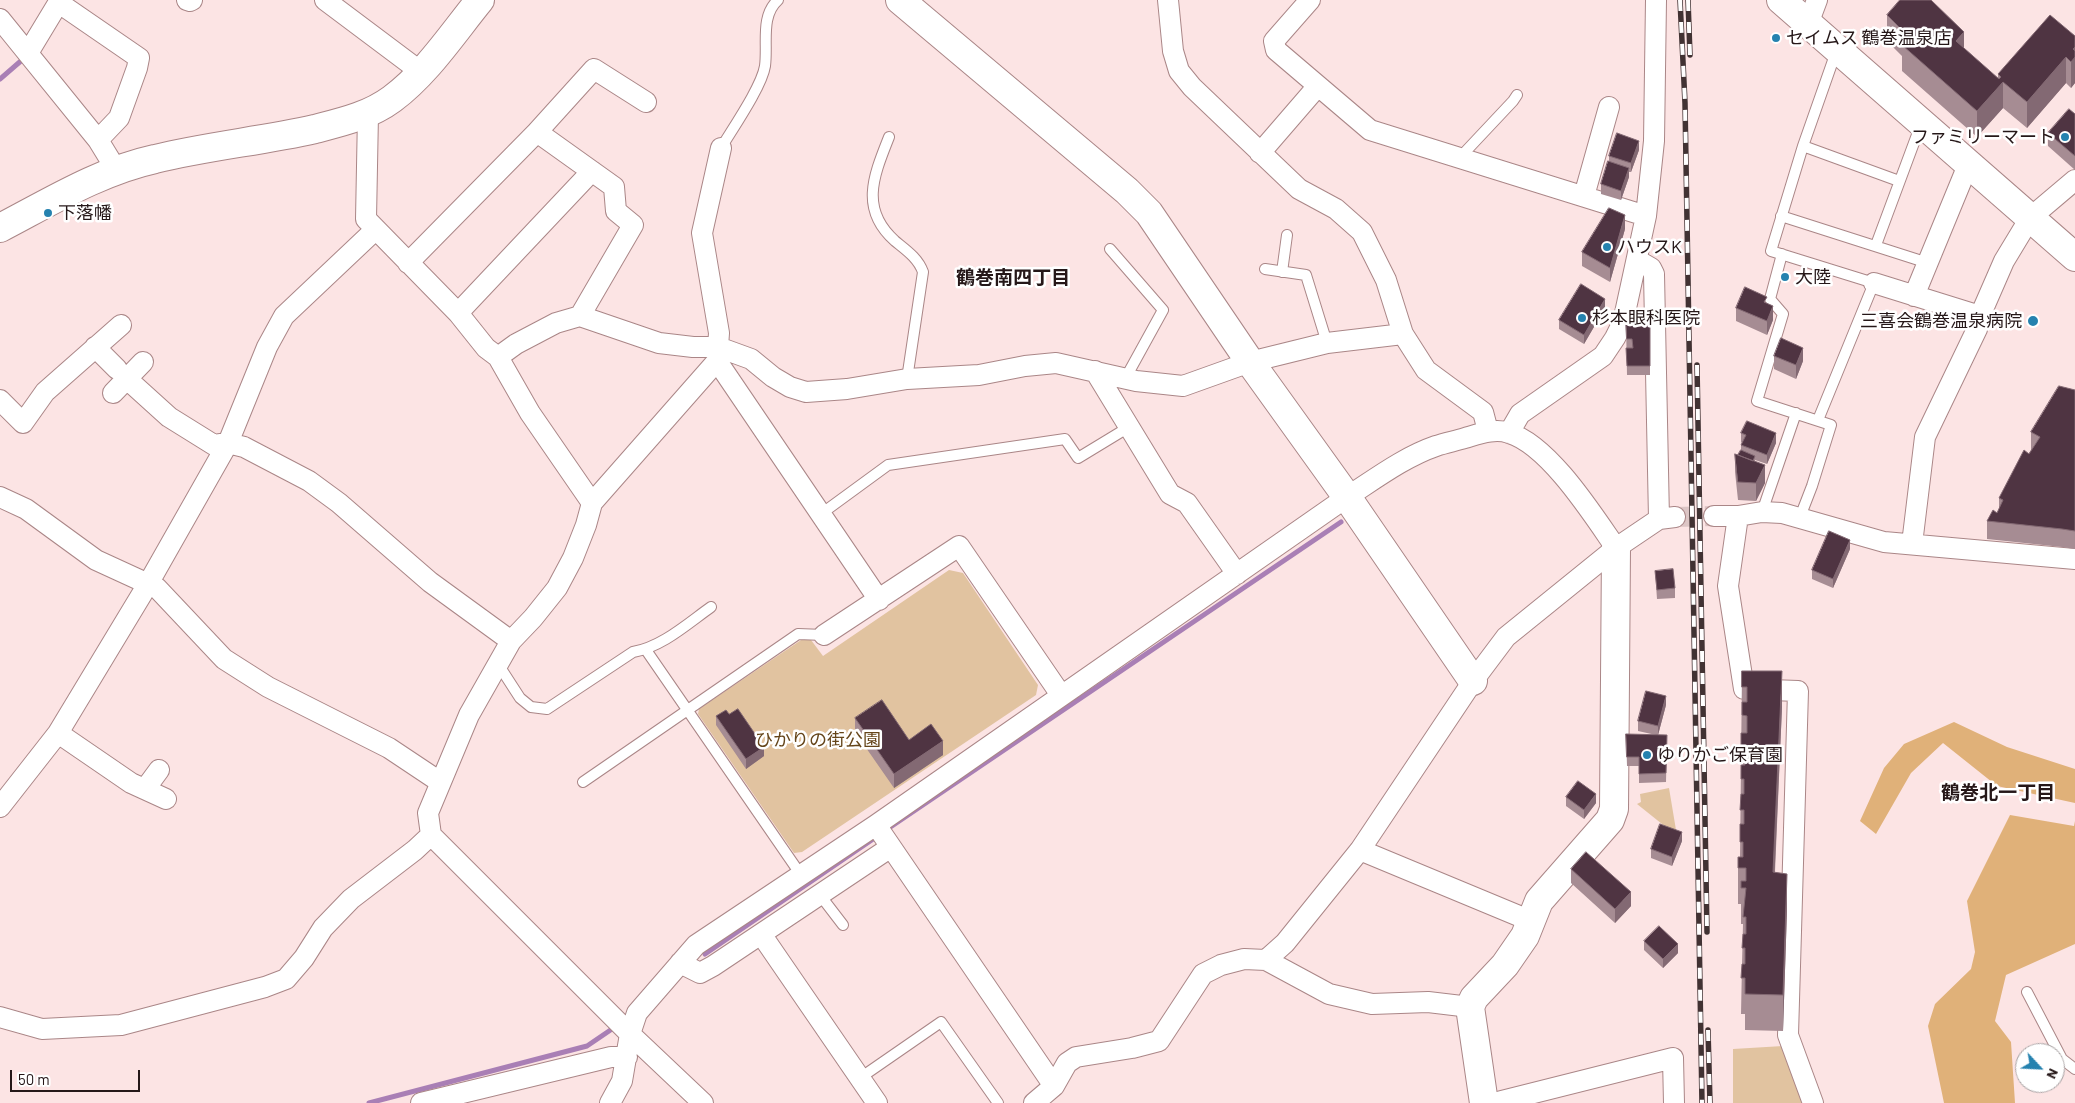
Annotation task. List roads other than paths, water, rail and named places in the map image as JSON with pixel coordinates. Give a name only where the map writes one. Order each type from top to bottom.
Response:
[{"type":"street","points":[[187,0],[190,2],[192,0]]},
{"type":"street","points":[[325,0],[421,72]]},
{"type":"street","points":[[0,228],[86,184],[153,159],[293,134],[368,114],[392,99],[421,72],[480,0]]},
{"type":"street","points":[[900,0],[1127,191],[1149,213],[1250,362],[1347,497],[1473,681]]},
{"type":"street","points":[[1168,0],[1173,51],[1179,71],[1192,87],[1299,189],[1336,209],[1362,232],[1386,280],[1403,334],[1426,370],[1483,412],[1488,431]]},
{"type":"street","points":[[1310,0],[1274,41],[1276,50],[1317,87],[1370,130],[1461,160],[1646,216]]},
{"type":"street","points":[[1509,433],[1520,414],[1602,356],[1615,338],[1623,322],[1646,216],[1654,141],[1656,0]]},
{"type":"street","points":[[1782,0],[1812,12],[1838,50],[2075,257]]},
{"type":"street","points":[[28,53],[60,1],[139,58],[119,118],[98,140]]},
{"type":"street","points":[[2,23],[98,140],[117,171]]},
{"type":"street","points":[[408,263],[537,132],[594,69],[646,102]]},
{"type":"street","points":[[1260,153],[1317,87]]},
{"type":"street","points":[[1584,196],[1609,107]]},
{"type":"street","points":[[368,114],[366,219],[458,313],[486,348],[498,357],[530,413],[592,503]]},
{"type":"street","points":[[537,132],[614,187],[616,211],[633,225],[580,316]]},
{"type":"street","points":[[721,148],[702,234],[719,333],[718,354],[879,600]]},
{"type":"street","points":[[1914,296],[1968,165]]},
{"type":"street","points":[[458,313],[592,172]]},
{"type":"street","points":[[1912,544],[1925,437],[1977,329],[1980,316],[2004,261],[2030,218],[2075,180]]},
{"type":"street","points":[[1,804],[58,733],[148,584],[228,443],[267,347],[284,316],[375,230]]},
{"type":"street","points":[[1266,960],[1286,943],[1360,850],[1473,681],[1506,637],[1616,548],[1667,518],[1654,274],[1652,268],[1637,260]]},
{"type":"street","points":[[1874,283],[1980,316]]},
{"type":"street","points":[[498,357],[516,344],[556,323],[580,316],[659,343],[693,347],[718,354],[751,359],[773,377],[790,387],[806,392],[847,389],[907,379],[979,375],[1025,366],[1056,363],[1125,379],[1183,386],[1250,362],[1327,344],[1403,334]]},
{"type":"street","points":[[0,400],[23,423],[45,392],[121,326]]},
{"type":"street","points":[[95,347],[170,417],[206,440],[214,445],[228,443],[244,447],[309,481],[339,503],[430,582],[511,641]]},
{"type":"street","points":[[703,1103],[630,1034],[431,835],[428,813],[469,715],[511,641],[533,618],[557,588],[573,558],[586,525],[592,503],[718,354]]},
{"type":"street","points":[[113,394],[122,374],[143,362]]},
{"type":"street","points":[[1095,372],[1170,494],[1187,503],[1237,574]]},
{"type":"street","points":[[610,1103],[622,1081],[630,1034],[637,1013],[696,945],[876,825],[1060,695],[1347,497],[1400,463],[1435,446],[1488,431],[1509,433],[1529,443],[1570,484],[1616,548],[1614,809],[1610,820],[1539,901],[1525,936],[1505,965],[1474,998],[1470,1008],[1484,1103]]},
{"type":"street","points":[[0,497],[26,509],[96,560],[157,588],[224,659],[268,687],[389,748],[440,782]]},
{"type":"street","points":[[1714,516],[1738,516],[1762,512],[1782,513],[1884,542],[2075,559]]},
{"type":"street","points":[[1738,516],[1728,586],[1744,689],[1798,691],[1788,1035],[1813,1103]]},
{"type":"street","points":[[824,636],[959,546],[1060,695]]},
{"type":"street","points":[[58,733],[131,783],[166,799]]},
{"type":"street","points":[[145,789],[159,770]]},
{"type":"street","points":[[876,825],[1054,1086]]},
{"type":"street","points":[[0,1017],[42,1028],[121,1025],[265,987],[286,979],[304,958],[323,928],[351,899],[415,850],[431,835]]},
{"type":"street","points":[[680,963],[700,973],[713,966],[891,847]]},
{"type":"street","points":[[1360,850],[1531,921]]},
{"type":"street","points":[[761,934],[877,1103]]},
{"type":"street","points":[[1034,1103],[1054,1086],[1068,1063],[1076,1057],[1132,1048],[1159,1041],[1202,974],[1221,965],[1244,960],[1266,960],[1329,994],[1372,1004],[1428,1002],[1470,1008]]},
{"type":"street","points":[[421,1103],[611,1057],[626,1057]]},
{"type":"street","points":[[1494,1103],[1673,1058],[1674,1103]]},
{"type":"lane","points":[[721,148],[761,80],[765,67],[767,15],[771,6],[778,0]]},
{"type":"lane","points":[[1818,420],[1874,283],[1771,251],[1803,146],[1838,50]]},
{"type":"lane","points":[[1461,160],[1466,151],[1513,101],[1516,95]]},
{"type":"lane","points":[[1876,245],[1921,124]]},
{"type":"lane","points":[[889,138],[874,175],[872,197],[875,216],[887,234],[919,262],[923,272],[907,379]]},
{"type":"lane","points":[[1803,146],[1900,181]]},
{"type":"lane","points":[[1781,216],[1928,263]]},
{"type":"lane","points":[[1282,272],[1287,235]]},
{"type":"lane","points":[[1110,249],[1163,310],[1125,379]]},
{"type":"lane","points":[[1782,254],[1770,299],[1783,314],[1757,401],[1831,425],[1800,517]]},
{"type":"lane","points":[[1265,269],[1306,275],[1327,344]]},
{"type":"lane","points":[[1762,512],[1796,413]]},
{"type":"lane","points":[[821,514],[888,465],[1065,439],[1078,458],[1129,427]]},
{"type":"lane","points":[[498,664],[520,698],[531,707],[547,709],[633,652],[646,650],[711,607]]},
{"type":"lane","points":[[583,782],[798,634],[824,636]]},
{"type":"lane","points":[[646,650],[801,875]]},
{"type":"lane","points":[[820,895],[843,925]]},
{"type":"lane","points":[[2027,992],[2062,1059],[2075,1069]]},
{"type":"lane","points":[[860,1078],[941,1022],[998,1103]]},
{"type":"waterway","points":[[0,79],[22,60]]},
{"type":"waterway","points":[[886,830],[1341,522]]},
{"type":"waterway","points":[[705,954],[879,835]]},
{"type":"waterway","points":[[369,1103],[587,1046],[612,1029]]},
{"type":"tunnel","points":[[1675,517],[1714,516]]},
{"type":"railway","points":[[1680,0],[1685,103],[1702,1103]]},
{"type":"railway","points":[[1688,0],[1690,55]]},
{"type":"railway","points":[[1697,365],[1707,932]]},
{"type":"railway","points":[[1708,1030],[1710,1103]]},
{"type":"place","name":"セイムス 鶴巻温泉店","points":[[1776,38]]},
{"type":"place","name":"ファミリーマート","points":[[2065,137]]},
{"type":"place","name":"下落幡","points":[[48,213]]},
{"type":"place","name":"ハウスK","points":[[1607,247]]},
{"type":"place","name":"大陸","points":[[1785,277]]},
{"type":"place","name":"杉本眼科医院","points":[[1582,318]]},
{"type":"place","name":"三喜会鶴巻温泉病院","points":[[2033,321]]},
{"type":"place","name":"ゆりかご保育園","points":[[1647,755]]},
{"type":"district","name":"鶴巻南四丁目","points":[[1013,278]]},
{"type":"district","name":"鶴巻北一丁目","points":[[1998,793]]},
{"type":"park label","name":"ひかりの街公園","points":[[818,740]]}]
